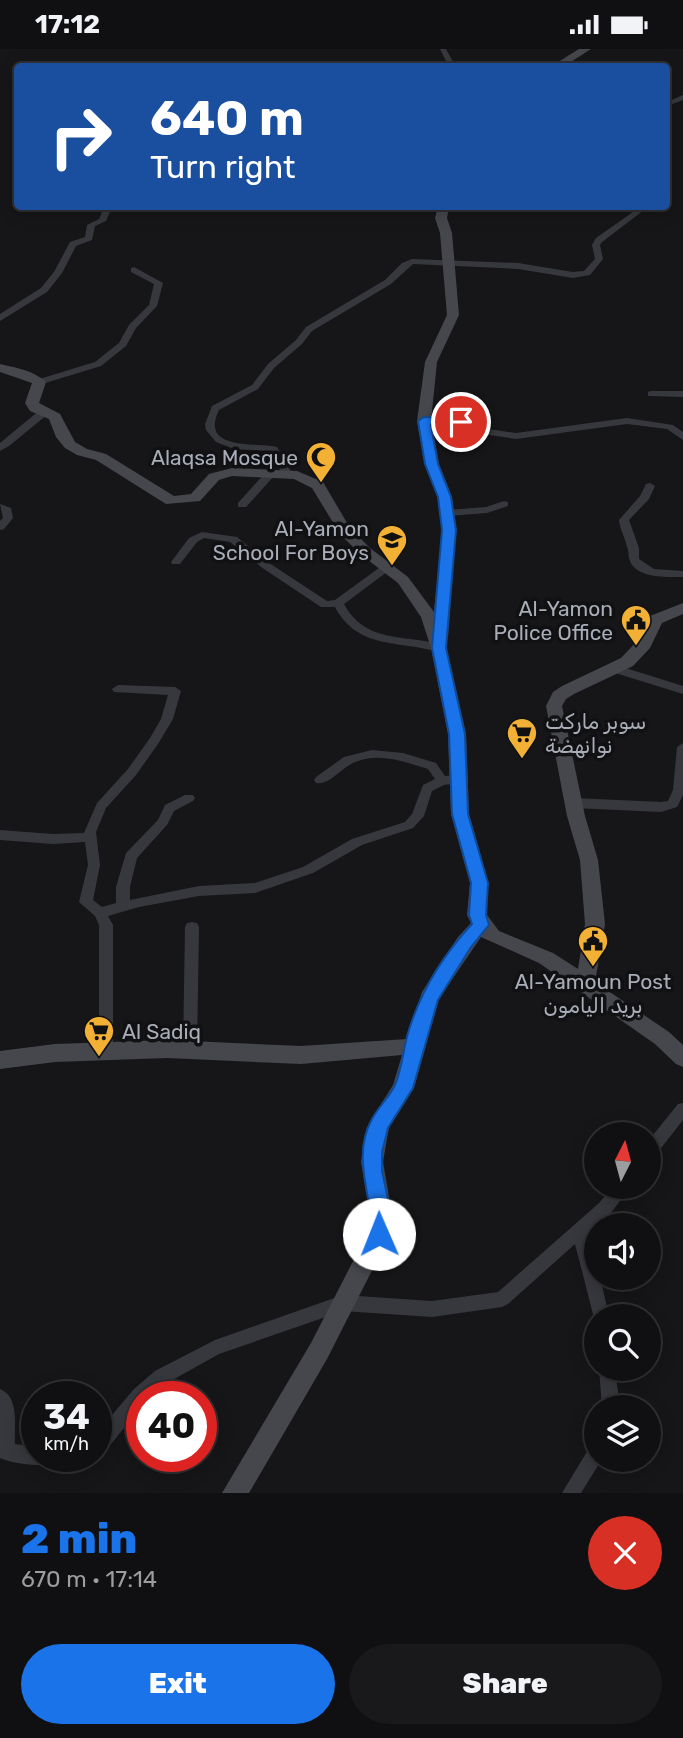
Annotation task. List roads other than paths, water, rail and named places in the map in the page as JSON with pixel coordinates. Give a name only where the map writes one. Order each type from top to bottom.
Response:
[{"type":"street","points":[[562,63],[586,49]]},
{"type":"street","points":[[0,318],[49,285],[60,271],[72,246],[89,238],[90,225],[102,221],[107,210]]},
{"type":"street","points":[[439,648],[447,565],[447,513],[445,497],[432,464],[424,421],[431,362],[453,315],[449,262],[441,218],[442,210]]},
{"type":"street","points":[[287,473],[274,449],[233,447],[221,443],[210,428],[209,421],[215,408],[255,387],[271,366],[299,342],[309,329],[388,282],[404,264],[412,261],[518,266],[582,274],[598,261],[596,245],[599,240],[640,210]]},
{"type":"street","points":[[0,368],[27,375],[39,382],[98,364],[123,344],[132,327],[153,306],[159,283],[134,270]]},
{"type":"street","points":[[39,382],[32,403],[55,417],[63,437],[70,445],[82,452],[101,457],[171,501],[195,498],[210,480],[226,473],[287,473],[306,477],[318,485],[340,524],[358,544],[407,585],[429,616],[439,648],[457,734],[451,780],[479,883],[477,915],[481,925],[492,936],[546,958],[662,1038],[683,1058]]},
{"type":"street","points":[[651,394],[683,394]]},
{"type":"street","points":[[0,448],[15,438],[27,424],[46,412]]},
{"type":"street","points":[[424,421],[461,422],[486,432],[516,436],[627,421],[670,427],[683,437]]},
{"type":"street","points":[[242,505],[270,474]]},
{"type":"street","points":[[649,485],[645,497],[624,520],[625,529],[634,545],[634,559],[639,566],[653,573],[683,574]]},
{"type":"street","points":[[447,513],[487,510],[504,505]]},
{"type":"street","points":[[0,507],[7,510],[8,518],[0,527]]},
{"type":"street","points":[[176,562],[192,540],[202,535],[233,539],[265,565],[325,605],[338,603],[387,567]]},
{"type":"street","points":[[338,603],[344,619],[354,629],[369,635],[426,643],[439,648]]},
{"type":"street","points":[[585,985],[595,924],[589,860],[574,803],[562,736],[554,716],[554,706],[568,689],[616,669],[640,651],[656,620],[683,608]]},
{"type":"street","points":[[616,669],[683,690]]},
{"type":"street","points":[[106,1051],[106,925],[100,913],[86,902],[93,865],[89,837],[101,806],[132,772],[167,719],[175,691],[118,689]]},
{"type":"street","points":[[574,803],[661,807],[673,804],[679,790],[683,747]]},
{"type":"street","points":[[320,780],[351,758],[381,754],[396,755],[432,765],[451,780]]},
{"type":"street","points":[[100,913],[199,891],[255,888],[308,870],[357,842],[410,825],[418,816],[427,789],[451,780]]},
{"type":"street","points":[[123,907],[123,887],[131,856],[163,822],[169,808],[189,797]]},
{"type":"street","points":[[0,835],[53,839],[89,837]]},
{"type":"street","points":[[235,1493],[319,1351],[379,1234],[381,1214],[372,1171],[374,1143],[382,1117],[404,1088],[429,998],[465,942],[481,925]]},
{"type":"street","points":[[190,1050],[192,927]]},
{"type":"street","points":[[0,1060],[55,1053],[106,1051],[190,1050],[301,1055],[396,1046],[414,1048]]},
{"type":"street","points":[[662,1136],[683,1109]]},
{"type":"street","points":[[112,1429],[140,1395],[161,1377],[215,1348],[343,1303],[432,1309],[502,1300],[612,1199]]},
{"type":"street","points":[[580,1231],[598,1304]]},
{"type":"street","points":[[0,1397],[5,1404],[3,1456],[21,1456]]},
{"type":"street","points":[[571,1493],[584,1472]]},
{"type":"place","name":"Alaqsa Mosque","points":[[321,484]]},
{"type":"place","name":"Al-Yamon School For Boys","points":[[392,567]]},
{"type":"place","name":"Al-Yamon Police Office","points":[[636,647]]},
{"type":"place","name":"سوبر ماركت نوانهضة","points":[[522,760]]},
{"type":"place","name":"Al-Yamoun Post بريد اليامون","points":[[593,968]]},
{"type":"place","name":"Al Sadiq","points":[[99,1058]]}]
